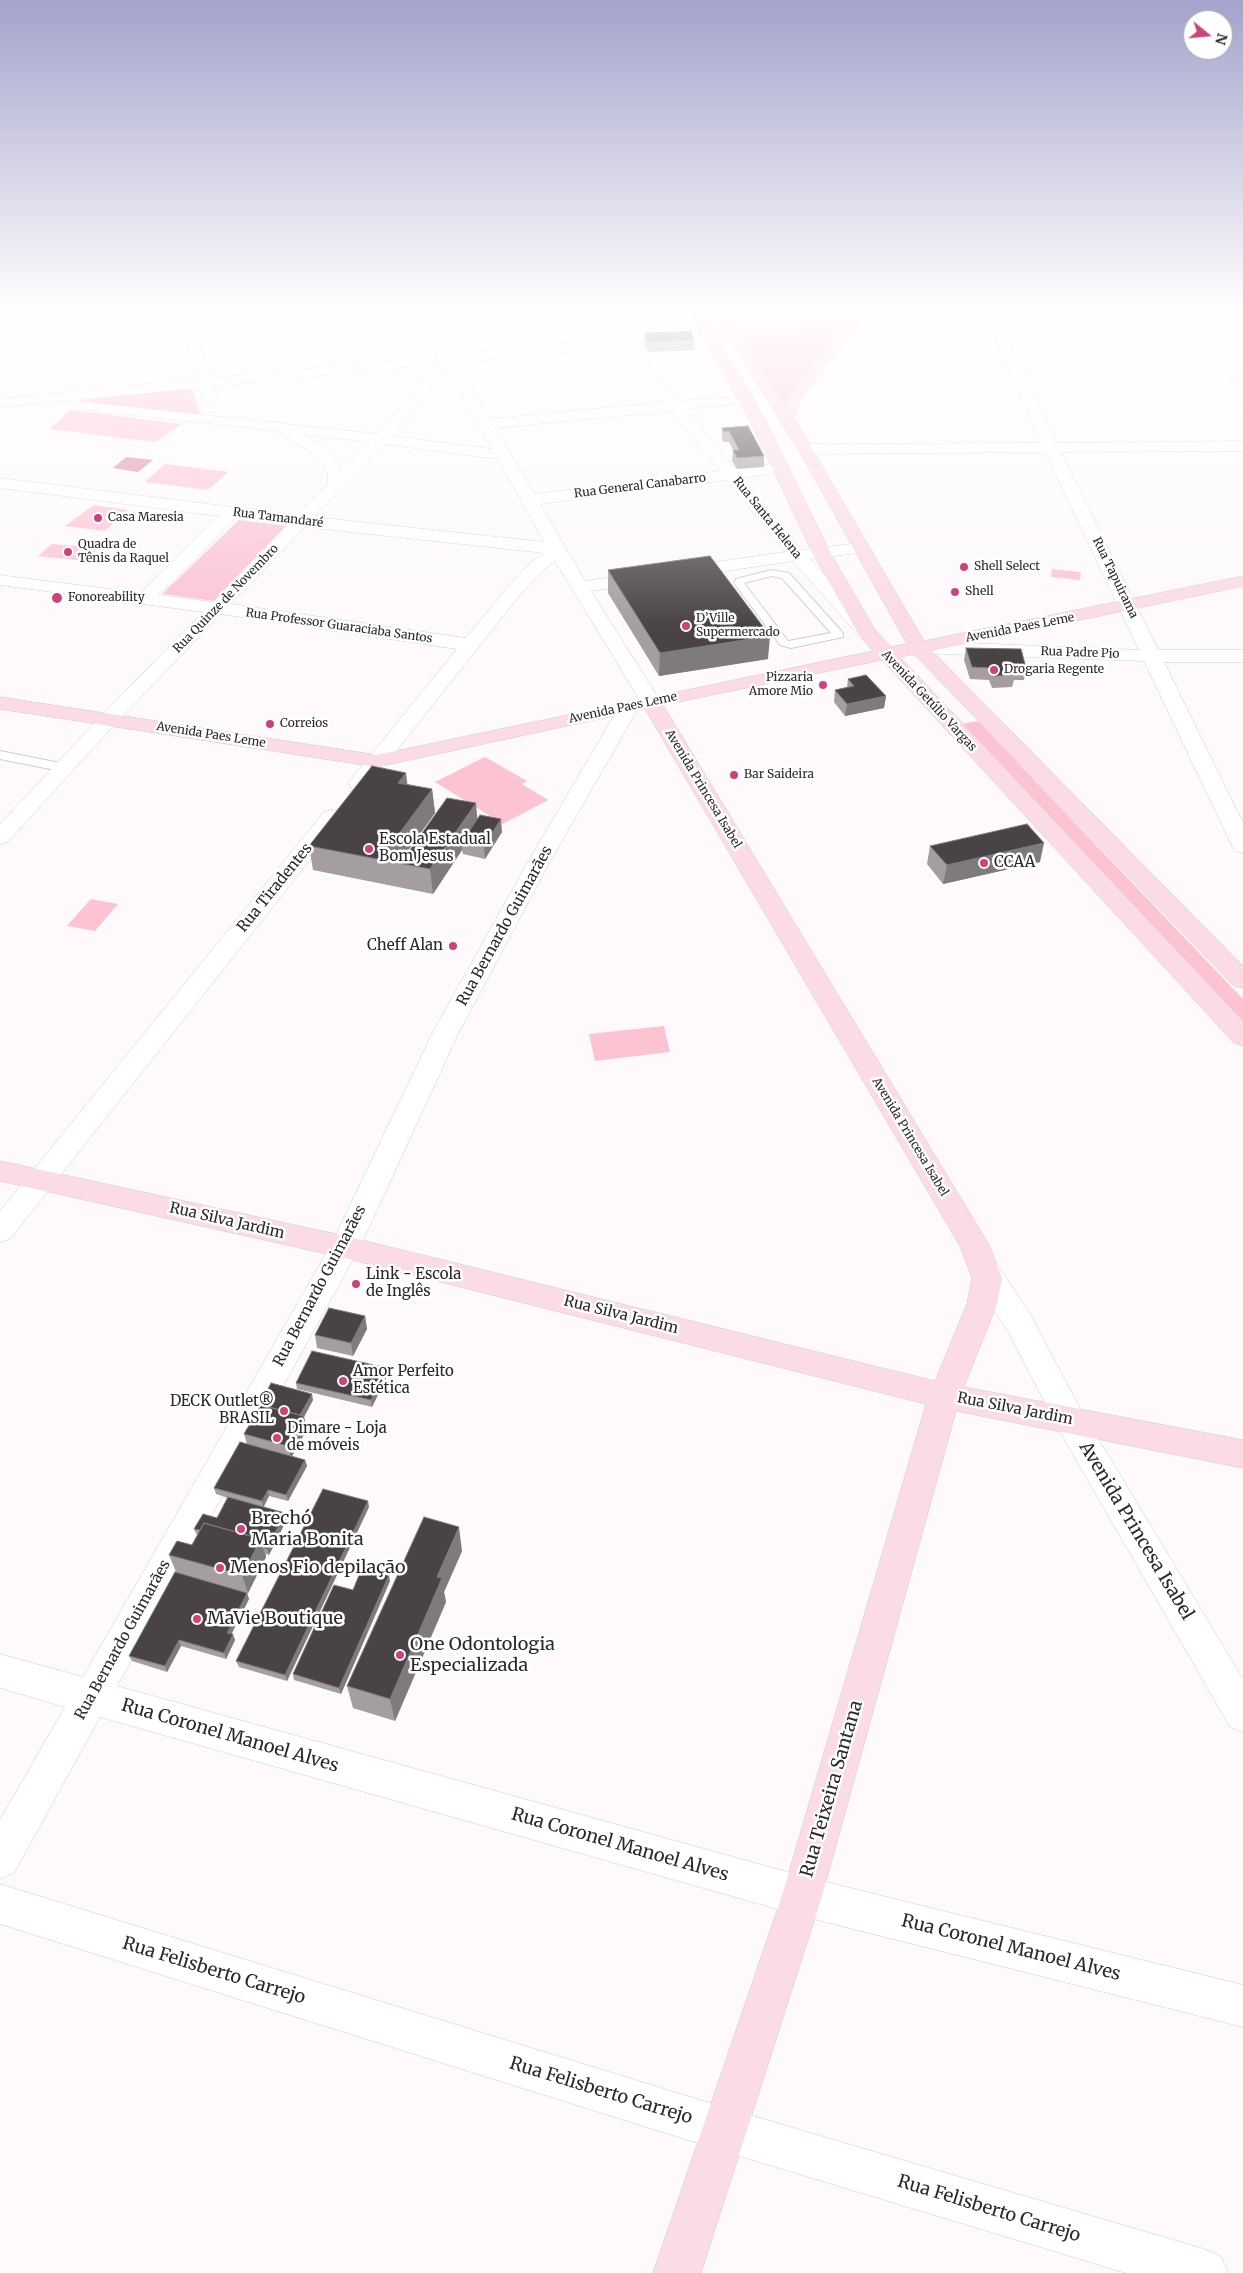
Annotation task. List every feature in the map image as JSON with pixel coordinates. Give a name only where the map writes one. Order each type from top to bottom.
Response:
[{"type":"main road","name":"Avenida Getúlio Vargas","points":[[755,415],[821,552],[867,633],[884,654],[1243,1037]]},
{"type":"main road","name":"Avenida Getúlio Vargas","points":[[784,415],[806,449],[860,548],[918,647],[1243,980]]},
{"type":"main road","points":[[758,421],[773,429],[790,424],[792,415]]},
{"type":"main road","name":"Avenida Paes Leme","points":[[0,703],[377,761],[884,654],[1027,627],[1243,581]]},
{"type":"main road","name":"Avenida Princesa Isabel","points":[[640,705],[974,1245],[983,1287]]},
{"type":"main road","points":[[1041,820],[1057,831],[1072,836],[1084,834],[1088,827],[1080,814]]},
{"type":"main road","points":[[1118,903],[1108,884],[1113,880],[1133,880],[1145,884],[1161,895]]},
{"type":"main road","name":"Rua Silva Jardim","points":[[0,1171],[345,1247],[944,1396],[1243,1454]]},
{"type":"main road","name":"Rua Teixeira Santana","points":[[677,2273],[726,2130],[802,1896],[944,1396],[983,1287]]},
{"type":"street","points":[[171,415],[278,426],[501,454]]},
{"type":"street","points":[[215,415],[217,420]]},
{"type":"street","name":"Rua Quinze de Novembro","points":[[0,837],[109,719],[336,484],[381,440],[402,415]]},
{"type":"street","name":"Avenida Princesa Isabel","points":[[481,415],[501,454],[530,500],[579,587],[640,705]]},
{"type":"street","points":[[486,424],[574,415]]},
{"type":"street","name":"Rua Santa Helena","points":[[681,415],[798,556],[867,633]]},
{"type":"street","name":"Rua Tapuirama","points":[[1036,415],[1129,605],[1243,846]]},
{"type":"street","points":[[278,426],[308,443],[327,459],[336,473],[336,484]]},
{"type":"street","points":[[806,449],[1243,446]]},
{"type":"street","name":"Rua General Canabarro","points":[[530,500],[780,468]]},
{"type":"street","name":"Rua Tamandaré","points":[[0,483],[301,521],[557,550]]},
{"type":"street","points":[[144,598],[232,512]]},
{"type":"street","points":[[579,587],[767,567],[798,556],[860,548]]},
{"type":"street","name":"Rua Tiradentes","points":[[0,1231],[528,575],[557,550]]},
{"type":"street","name":"Rua Professor Guaraciaba Santos","points":[[0,580],[218,608],[471,645]]},
{"type":"street","name":"Rua Padre Pio","points":[[918,647],[1152,656],[1243,656]]},
{"type":"street","name":"Rua Bernardo Guimarães","points":[[0,1859],[345,1247],[445,1034],[536,867],[640,705]]},
{"type":"street","name":"Avenida Princesa Isabel","points":[[983,1287],[1020,1325],[1070,1420],[1243,1714]]},
{"type":"street","name":"Rua Coronel Manoel Alves","points":[[0,1671],[802,1896],[1243,2006]]},
{"type":"street","name":"Rua Felisberto Carrejo","points":[[0,1904],[726,2130],[1204,2273]]},
{"type":"lane","points":[[767,567],[785,575],[839,635],[791,645],[784,643],[739,583],[767,567]]},
{"type":"lane","points":[[806,598],[833,595]]},
{"type":"lane","points":[[0,755],[65,768]]},
{"type":"shaded area","points":[[65,415],[110,415],[181,424],[156,442],[50,429]]},
{"type":"shaded area","points":[[126,457],[153,460],[138,472],[113,468]]},
{"type":"shaded area","points":[[165,464],[228,472],[208,490],[145,482]]},
{"type":"shaded area","name":"Casa Maresia","points":[[94,505],[128,510],[105,531],[65,526]]},
{"type":"shaded area","points":[[239,520],[288,526],[215,601],[162,594]]},
{"type":"shaded area","name":"Quadra de Tênis da Raquel","points":[[52,544],[99,548],[84,561],[38,556]]},
{"type":"shaded area","points":[[1052,569],[1081,572],[1080,580],[1051,577]]},
{"type":"shaded area","points":[[978,721],[1243,999],[1243,1026],[961,724]]},
{"type":"shaded area","name":"Escola Estadual Bom Jesus","points":[[485,757],[527,781],[522,784],[548,800],[503,824],[435,782]]},
{"type":"shaded area","points":[[91,899],[118,904],[95,931],[67,926]]},
{"type":"shaded area","points":[[664,1026],[670,1052],[595,1061],[589,1034]]},
{"type":"building","points":[[748,426],[764,456],[737,458],[733,450],[739,450],[729,431],[724,432],[722,428]]},
{"type":"building","name":"D’Ville Supermercado","points":[[710,556],[770,636],[660,653],[608,570]]},
{"type":"building","points":[[966,648],[1021,649],[1026,668],[1013,668],[1015,675],[994,676],[991,668],[972,667]]},
{"type":"building","points":[[866,675],[886,696],[847,704],[835,690],[854,686],[848,679]]},
{"type":"building","points":[[372,766],[406,773],[398,783],[432,789],[385,853],[405,857],[447,798],[476,803],[430,869],[309,846]]},
{"type":"building","points":[[480,815],[501,819],[484,846],[462,842]]},
{"type":"building","points":[[1027,824],[1044,843],[947,865],[930,846]]},
{"type":"building","points":[[329,1308],[365,1316],[351,1343],[315,1335]]},
{"type":"building","name":"Amor Perfeito Estética","points":[[312,1351],[387,1368],[371,1400],[296,1383]]},
{"type":"building","points":[[271,1383],[312,1394],[300,1415],[260,1405]]},
{"type":"building","points":[[261,1405],[303,1416],[288,1446],[244,1434]]},
{"type":"building","points":[[240,1442],[305,1460],[286,1495],[268,1490],[262,1501],[214,1488]]},
{"type":"building","points":[[323,1489],[368,1501],[285,1675],[236,1661]]},
{"type":"building","points":[[228,1497],[285,1513],[267,1549],[264,1548],[261,1539],[204,1523],[200,1530],[194,1529],[203,1514],[217,1518]]},
{"type":"building","points":[[424,1517],[459,1527],[437,1577],[442,1578],[390,1699],[347,1686]]},
{"type":"building","points":[[204,1523],[261,1539],[242,1575],[169,1555],[177,1541],[192,1545]]},
{"type":"building","points":[[362,1568],[389,1575],[339,1688],[293,1674],[334,1585],[353,1590]]},
{"type":"building","name":"MaVie Boutique","points":[[175,1572],[247,1593],[227,1633],[233,1634],[224,1653],[179,1640],[165,1666],[129,1656]]},
{"type":"place","name":"Casa Maresia","points":[[98,518]]},
{"type":"place","name":"Quadra de Tênis da Raquel","points":[[68,552]]},
{"type":"place","name":"Shell Select","points":[[964,567]]},
{"type":"place","name":"Shell","points":[[955,592]]},
{"type":"place","name":"Fonoreability","points":[[57,598]]},
{"type":"place","name":"D’Ville Supermercado","points":[[686,626]]},
{"type":"place","name":"Drogaria Regente","points":[[994,670]]},
{"type":"place","name":"Pizzaria Amore Mio","points":[[823,685]]},
{"type":"place","name":"Correios","points":[[270,724]]},
{"type":"place","name":"Bar Saideira","points":[[734,775]]},
{"type":"place","name":"Escola Estadual Bom Jesus","points":[[369,849]]},
{"type":"place","name":"CCAA","points":[[984,863]]},
{"type":"place","name":"Cheff Alan","points":[[453,946]]},
{"type":"place","name":"Link - Escola de Inglês","points":[[356,1284]]},
{"type":"place","name":"Amor Perfeito Estética","points":[[343,1381]]},
{"type":"place","name":"DECK Outlet® BRASIL","points":[[284,1411]]},
{"type":"place","name":"Dimare - Loja de móveis","points":[[277,1438]]},
{"type":"place","name":"Brechó Maria Bonita","points":[[241,1529]]},
{"type":"place","name":"Menos Fio depilação","points":[[220,1568]]},
{"type":"place","name":"MaVie Boutique","points":[[197,1619]]},
{"type":"place","name":"One Odontologia Especializada","points":[[400,1655]]}]
